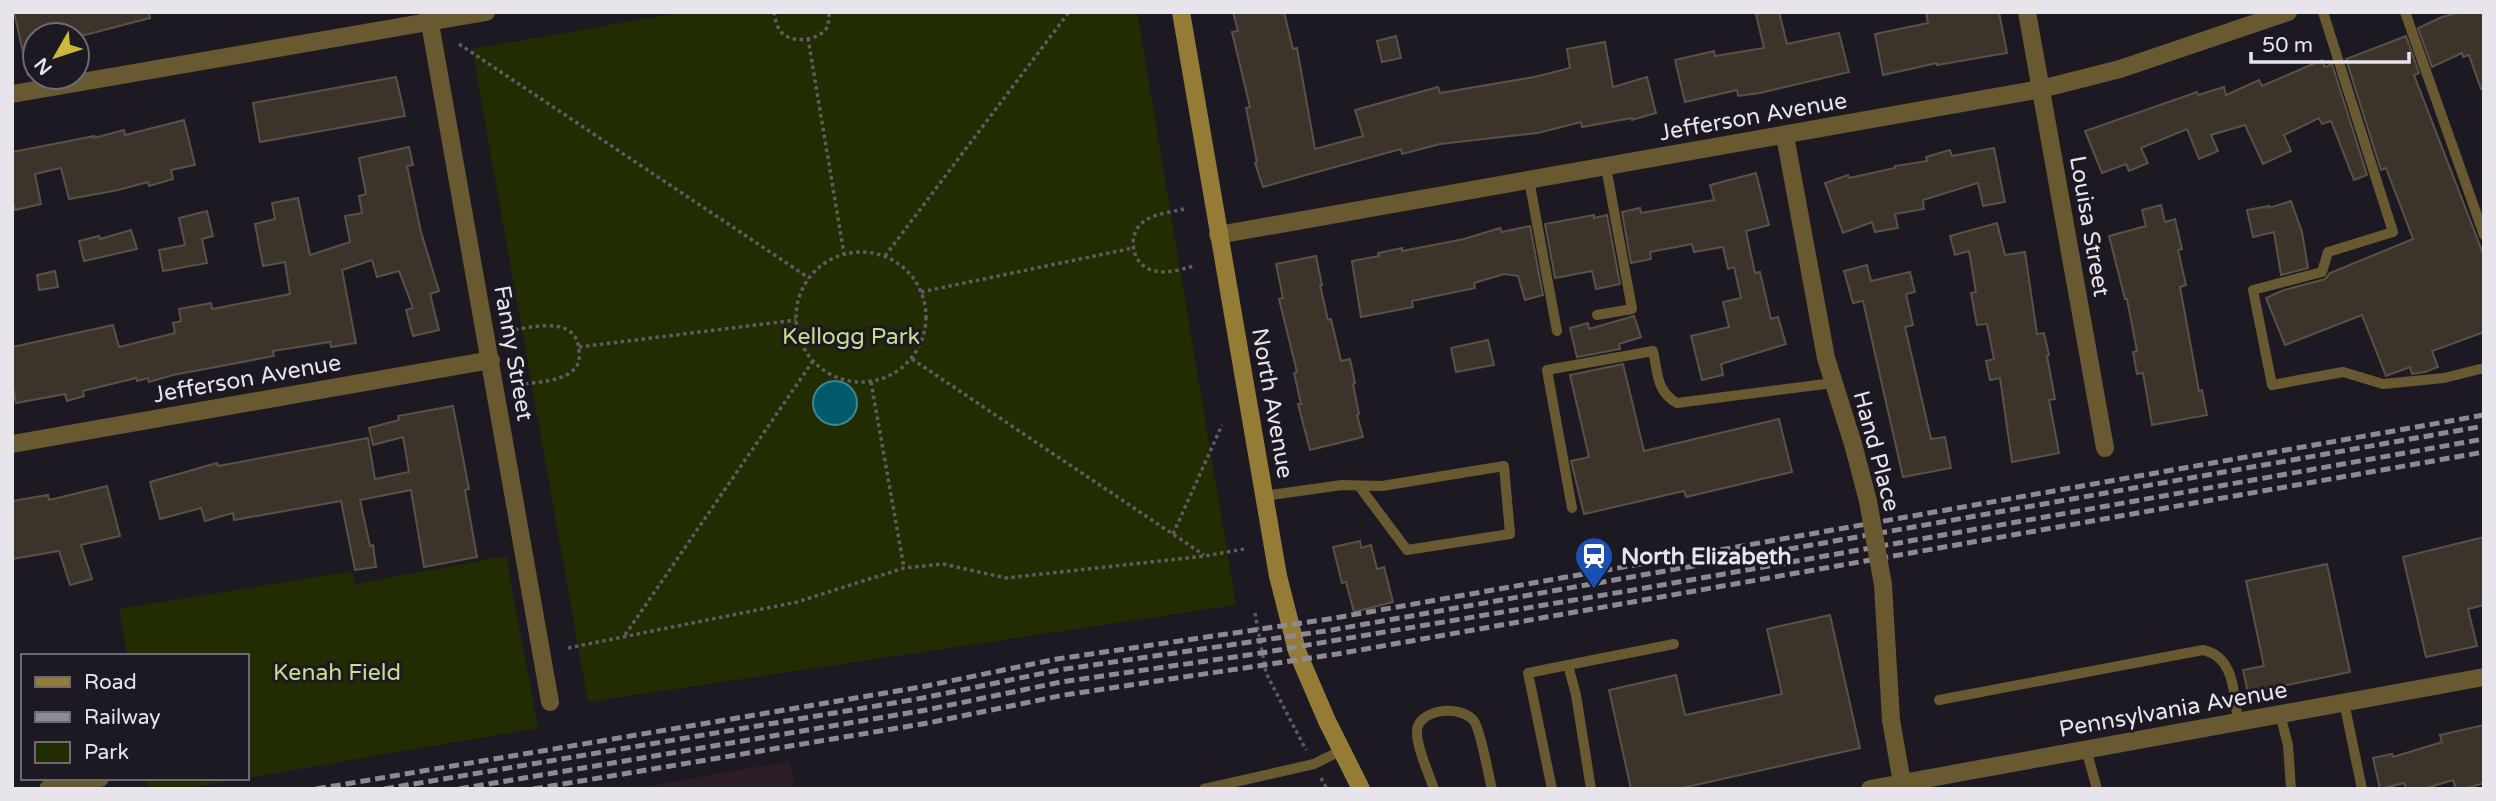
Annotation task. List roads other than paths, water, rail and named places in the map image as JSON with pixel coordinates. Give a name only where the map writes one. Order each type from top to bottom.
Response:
[{"type":"main road","name":"North Avenue","points":[[1181,12],[1278,576],[1297,651],[1361,789]]},
{"type":"street","points":[[12,94],[429,17],[486,12]]},
{"type":"street","name":"Louisa Street","points":[[2027,12],[2105,448]]},
{"type":"street","name":"Jefferson Avenue","points":[[1219,235],[2041,89],[2120,69],[2288,12]]},
{"type":"street","name":"Fanny Street","points":[[429,17],[551,702]]},
{"type":"street","name":"Hand Place","points":[[1785,136],[1826,358],[1868,501],[1882,585],[1896,786]]},
{"type":"street","name":"Jefferson Avenue","points":[[12,444],[491,360]]},
{"type":"street","name":"Pennsylvania Avenue","points":[[1896,786],[2484,677]]},
{"type":"street","points":[[48,789],[91,780]]},
{"type":"lane","points":[[2323,12],[2393,232],[2329,253],[2322,272],[2253,290],[2272,385],[2343,372],[2383,384],[2444,378],[2484,368]]},
{"type":"lane","points":[[2405,12],[2484,235]]},
{"type":"lane","points":[[1597,315],[1632,309],[1606,167]]},
{"type":"lane","points":[[1529,180],[1557,331]]},
{"type":"lane","points":[[1572,508],[1546,370],[1653,351],[1660,386],[1667,397],[1677,403],[1833,383]]},
{"type":"lane","points":[[1264,496],[1342,485],[1382,486],[1504,467],[1510,534],[1407,550],[1359,486]]},
{"type":"lane","points":[[1552,789],[1528,673],[1674,644]]},
{"type":"lane","points":[[1939,700],[2203,650],[2215,653],[2227,665],[2238,722]]},
{"type":"lane","points":[[1568,665],[1576,695],[1591,789]]},
{"type":"lane","points":[[2344,702],[2362,789]]},
{"type":"lane","points":[[1434,789],[1416,733],[1424,718],[1452,709],[1466,713],[1475,722],[1492,789]]},
{"type":"lane","points":[[2280,714],[2288,745],[2291,789]]},
{"type":"lane","points":[[2086,749],[2097,789]]},
{"type":"lane","points":[[1204,789],[1314,764],[1342,750]]},
{"type":"water","points":[[835,381],[850,388],[857,403],[850,418],[835,425],[820,418],[813,403],[820,388]]},
{"type":"railway","points":[[316,789],[921,687],[1057,659],[1329,619],[2484,415]]},
{"type":"railway","points":[[384,789],[923,698],[1059,670],[1332,630],[2484,426]]},
{"type":"railway","points":[[459,789],[926,710],[1061,682],[1255,654],[1645,588],[2484,439]]},
{"type":"railway","points":[[533,789],[928,723],[1064,695],[1337,654],[2484,452]]},
{"type":"place","name":"North Elizabeth","points":[[1594,590]]},
{"type":"park label","name":"Kellogg Park","points":[[851,336]]},
{"type":"park label","name":"Kenah Field","points":[[337,672]]}]
